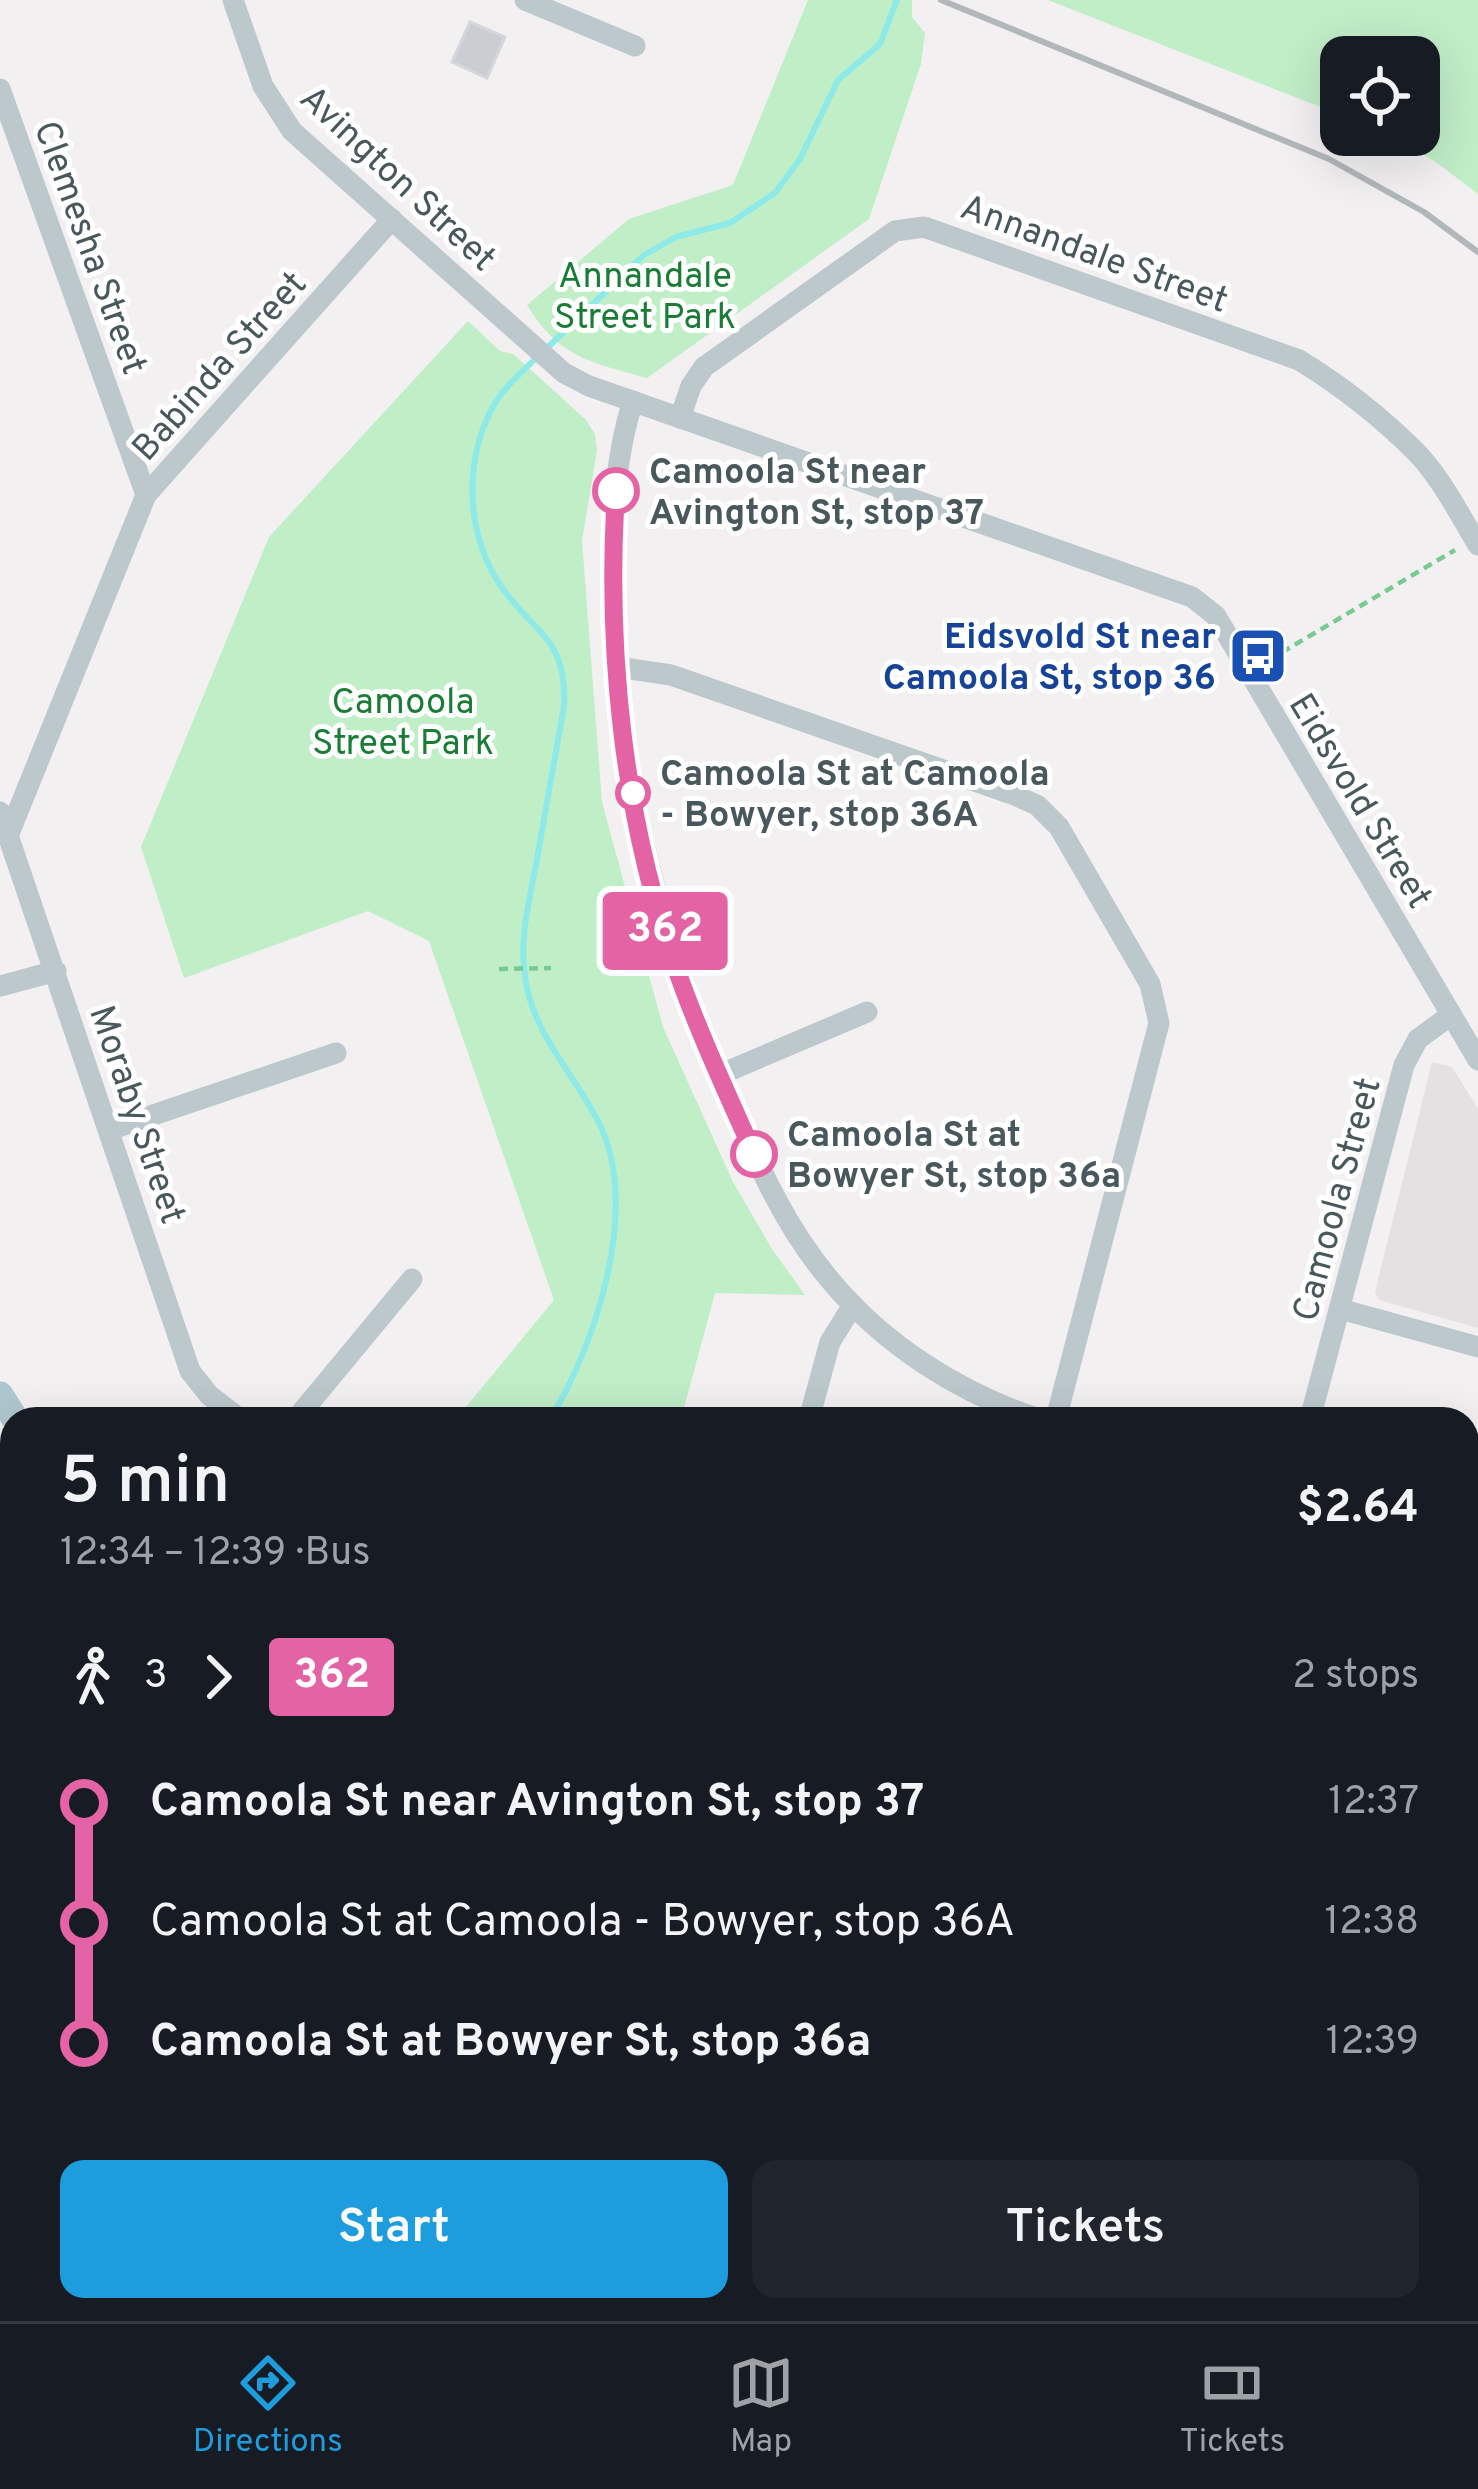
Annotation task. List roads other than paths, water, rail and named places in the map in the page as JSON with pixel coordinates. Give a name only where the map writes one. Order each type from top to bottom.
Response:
[{"type":"street","name":"Avington Street","points":[[233,0],[263,86],[282,118],[564,373]]},
{"type":"street","points":[[525,0],[635,46]]},
{"type":"street","name":"Clemesha Street","points":[[0,89],[146,495]]},
{"type":"street","name":"Babinda Street","points":[[8,836],[146,495],[392,219]]},
{"type":"street","name":"Annandale Street","points":[[680,418],[704,367],[895,231],[924,227],[1299,360],[1327,377],[1416,452],[1439,480],[1476,542]]},
{"type":"street","name":"Eidsvold Street","points":[[564,373],[589,386],[1192,597],[1216,616],[1478,1060]]},
{"type":"street","points":[[633,401],[622,437],[613,536],[617,667],[631,786],[676,968],[771,1194],[809,1253],[853,1305],[928,1367],[1008,1407]]},
{"type":"street","points":[[617,667],[671,675],[1025,799],[1059,827],[1150,984],[1159,1023],[1059,1407]]},
{"type":"street","name":"Moraby Street","points":[[0,812],[190,1371],[224,1407]]},
{"type":"street","points":[[0,986],[56,971]]},
{"type":"street","points":[[719,1075],[867,1012]]},
{"type":"street","name":"Camoola Street","points":[[1313,1407],[1409,1051],[1428,1029],[1451,1015]]},
{"type":"street","points":[[109,1130],[336,1053]]},
{"type":"street","points":[[306,1407],[412,1280]]},
{"type":"street","points":[[812,1407],[830,1342],[853,1305]]},
{"type":"street","points":[[1340,1309],[1478,1347]]},
{"type":"waterway","points":[[547,348],[644,255],[676,237],[730,223],[775,193],[800,159],[838,80],[880,44],[897,0]]},
{"type":"waterway","points":[[537,357],[503,392],[487,419],[474,468],[473,494],[475,519],[490,568],[555,651],[564,683],[564,706],[526,918],[525,977],[545,1036],[599,1123],[611,1157],[616,1194],[614,1234],[597,1315],[557,1407]]},
{"type":"railway","points":[[941,0],[1329,159],[1424,212],[1478,252]]},
{"type":"place","name":"Camoola St near Avington St, stop 37","points":[[616,491]]},
{"type":"place","name":"Eidsvold St near Camoola St, stop 36","points":[[1258,656]]},
{"type":"place","name":"Camoola St at Camoola - Bowyer, stop 36A","points":[[633,793]]},
{"type":"place","name":"Camoola St at Bowyer St, stop 36a","points":[[754,1154]]},
{"type":"park label","name":"Annandale Street Park","points":[[645,294]]},
{"type":"park label","name":"Camoola Street Park","points":[[403,720]]}]
